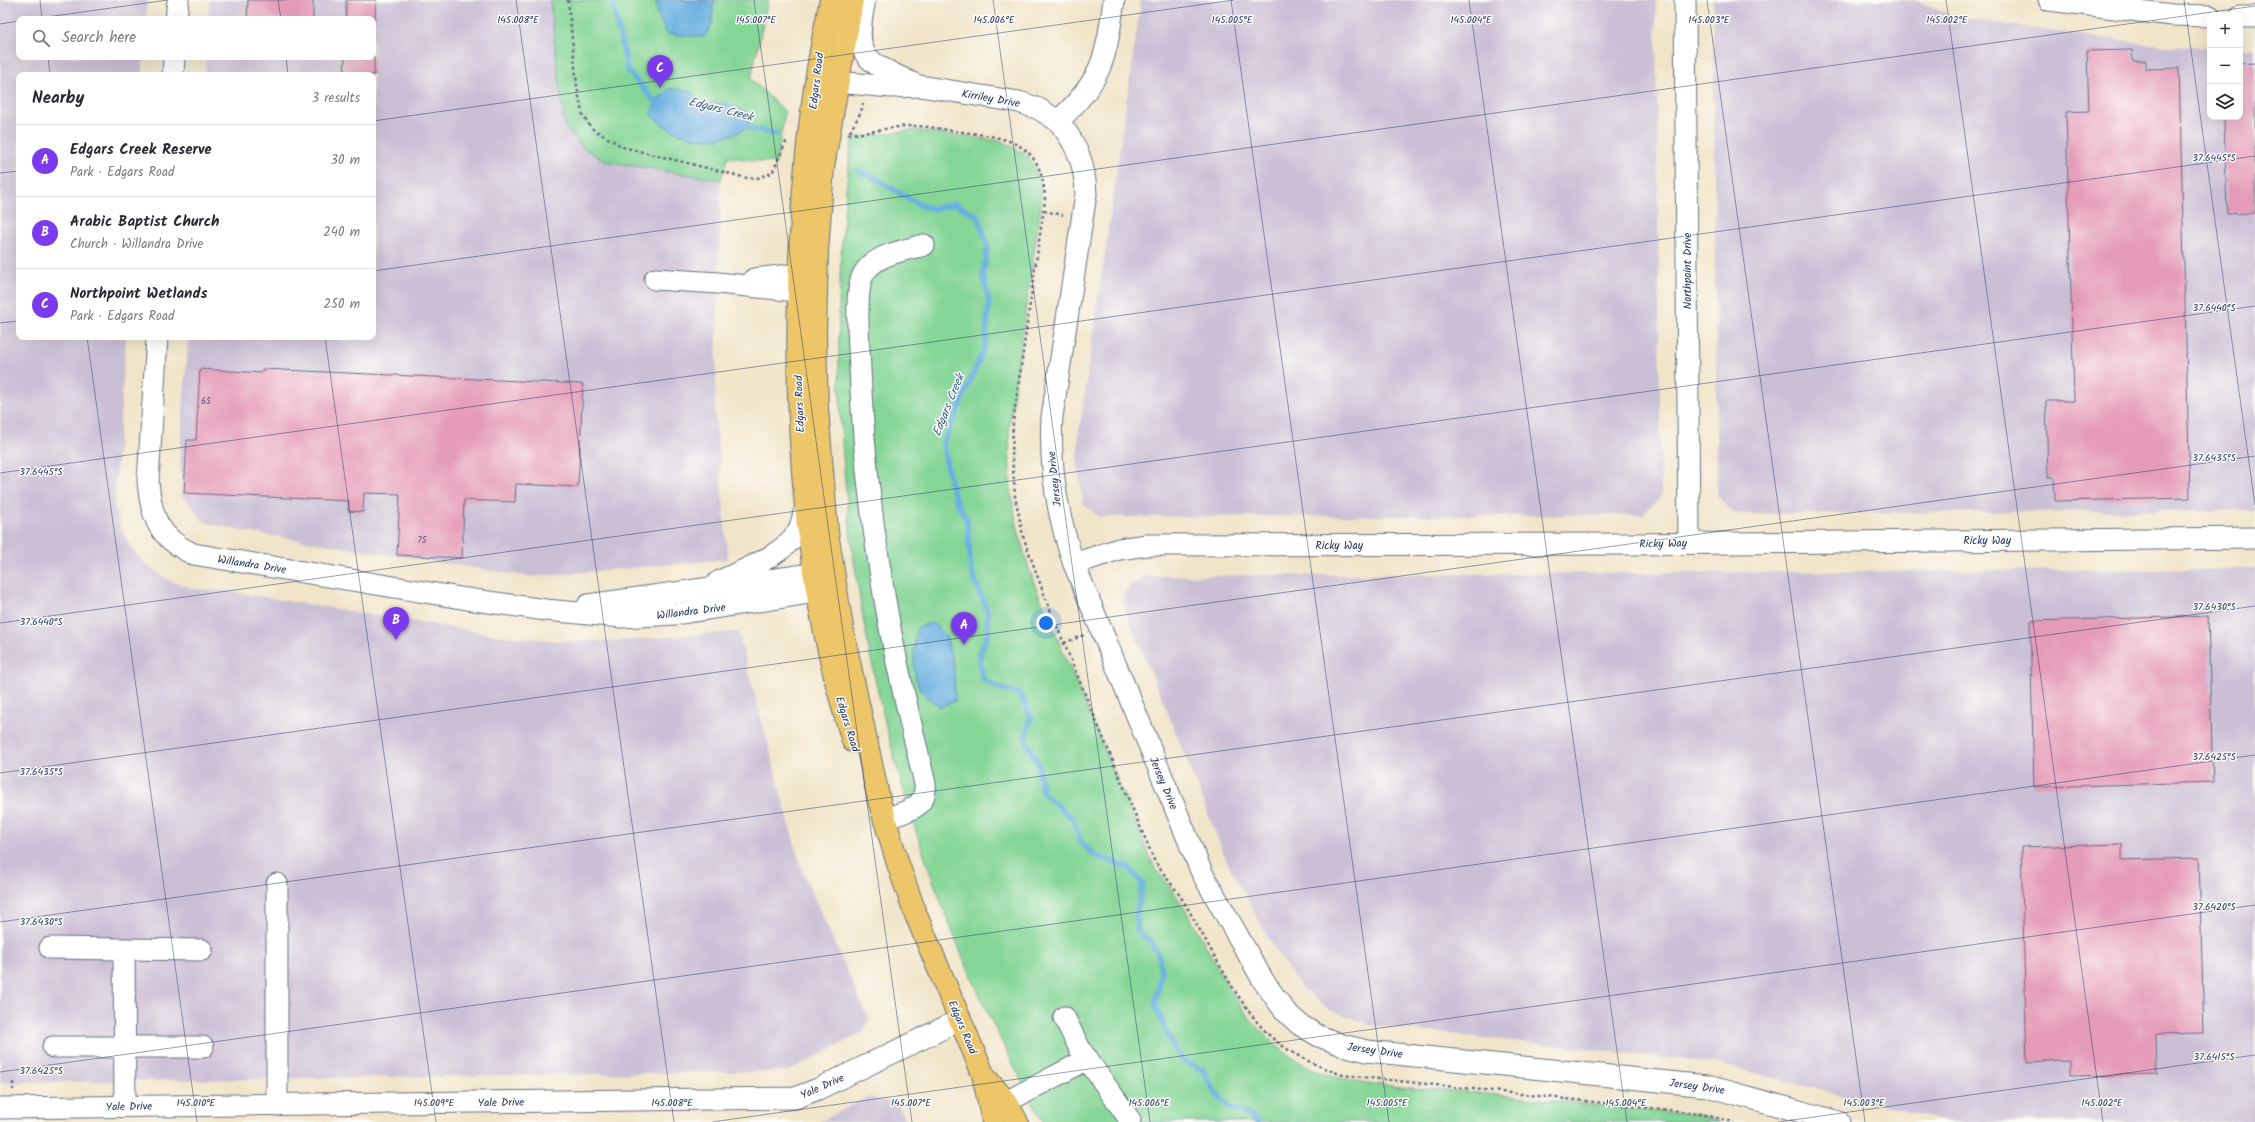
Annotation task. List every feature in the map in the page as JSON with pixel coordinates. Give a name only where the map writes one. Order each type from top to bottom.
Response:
[{"type":"main road","name":"Edgars Road","points":[[825,582],[815,335],[808,284],[805,168],[818,69],[831,0]]},
{"type":"main road","name":"Edgars Road","points":[[852,0],[823,167],[808,284],[798,407],[806,507],[825,582],[843,634],[881,810],[916,915],[983,1074],[993,1122]]},
{"type":"main road","name":"Edgars Road","points":[[983,1074],[1006,1102],[1017,1122]]},
{"type":"street","points":[[176,16],[178,0]]},
{"type":"street","name":"Kirriley Drive","points":[[866,0],[860,36],[866,55],[875,65],[920,86]]},
{"type":"street","points":[[1058,121],[1077,104],[1100,68],[1108,47],[1114,0]]},
{"type":"street","name":"Northpoint Drive","points":[[1685,0],[1689,542]]},
{"type":"street","points":[[2049,0],[2123,10],[2207,16]]},
{"type":"street","points":[[2243,17],[2255,17]]},
{"type":"street","points":[[173,72],[174,60]]},
{"type":"street","name":"Kirriley Drive","points":[[818,69],[837,82],[892,87],[920,86],[1019,102],[1039,109],[1058,121]]},
{"type":"street","name":"Jersey Drive","points":[[1058,121],[1072,137],[1080,155],[1085,173],[1086,194],[1052,417],[1050,445],[1056,505],[1062,529],[1074,564],[1205,879],[1264,982],[1285,1011],[1300,1025],[1319,1036],[1342,1045],[1367,1051],[1707,1086],[1840,1122]]},
{"type":"street","points":[[881,810],[910,810],[921,802],[926,795],[925,784],[890,628],[876,541],[867,469],[858,314],[861,280],[871,264],[887,256],[924,245]]},
{"type":"street","points":[[655,279],[718,283],[808,284]]},
{"type":"street","name":"Willandra Drive","points":[[157,340],[148,481],[149,499],[152,513],[158,526],[177,546],[193,554],[216,559],[546,610],[622,617],[676,614],[825,582]]},
{"type":"street","points":[[701,590],[778,551],[792,539],[799,530],[806,507]]},
{"type":"street","name":"Ricky Way","points":[[1074,564],[1119,549],[1146,545],[2255,538]]},
{"type":"street","name":"Willandra Drive","points":[[546,610],[701,590],[825,582]]},
{"type":"street","points":[[277,884],[277,1105]]},
{"type":"street","points":[[50,948],[202,950]]},
{"type":"street","points":[[124,949],[125,1106]]},
{"type":"street","points":[[1064,1017],[1088,1059],[1130,1120]]},
{"type":"street","name":"Yale Drive","points":[[0,1108],[73,1114],[125,1106],[795,1098],[818,1089],[960,1020]]},
{"type":"street","points":[[53,1047],[203,1047]]},
{"type":"street","points":[[1006,1102],[1088,1059]]},
{"type":"path","points":[[568,0],[572,49],[582,114],[591,128],[603,137],[623,147],[747,178],[757,178],[772,172],[786,143]]},
{"type":"path","points":[[829,131],[850,134],[911,126],[995,136],[1020,146],[1032,156],[1044,177],[1045,200],[1013,422],[1012,456],[1015,496],[1023,536],[1046,600],[1154,860],[1178,892],[1254,1018],[1271,1037],[1306,1061],[1343,1075],[1697,1113],[1734,1122]]},
{"type":"shaded area","points":[[0,0],[147,0],[146,16],[16,16],[16,60],[144,60],[142,72],[16,72],[16,340],[126,340],[114,504],[121,527],[130,547],[149,567],[170,581],[196,589],[227,591],[496,635],[558,641],[617,641],[738,632],[801,868],[869,1020],[863,1032],[789,1071],[0,1083]]},
{"type":"shaded area","points":[[210,0],[550,0],[561,98],[566,128],[582,147],[605,161],[721,180],[715,413],[728,559],[531,577],[241,531],[204,522],[182,495],[180,454],[188,340],[376,340],[376,72],[205,72],[206,60],[376,60],[376,16],[208,16]]},
{"type":"shaded area","points":[[1141,0],[1656,0],[1661,496],[1643,515],[1099,517],[1083,504],[1077,460],[1079,432]]},
{"type":"shaded area","points":[[1713,0],[1915,0],[1953,16],[2029,28],[2166,46],[2207,48],[2207,120],[2243,120],[2243,48],[2255,48],[2255,510],[1734,514],[1717,495]]},
{"type":"shaded area","points":[[2255,569],[2255,1122],[1946,1122],[1715,1063],[1375,1026],[1330,1010],[1300,987],[1267,936],[1227,862],[1125,610],[1123,598],[1129,586],[1145,576]]},
{"type":"shaded area","points":[[867,1097],[898,1104],[907,1122],[820,1122]]},
{"type":"green space","points":[[550,0],[768,0],[751,79],[785,112],[776,163],[728,157],[721,180],[605,161],[582,147],[566,128],[561,98]]},
{"type":"green space","points":[[913,130],[1001,141],[1027,156],[1035,169],[1041,185],[1041,204],[1009,427],[1010,482],[1015,517],[1024,553],[1034,583],[1155,869],[1186,910],[1223,978],[1252,1021],[1269,1039],[1293,1058],[1311,1068],[1340,1078],[1392,1086],[1479,1093],[1699,1116],[1720,1122],[1043,1122],[1006,1051],[961,953],[917,834],[889,737],[867,639],[851,539],[842,439],[839,338],[842,238],[852,138]]},
{"type":"water","points":[[656,0],[716,0],[713,5],[712,24],[704,37],[667,34],[657,12]]},
{"type":"water","points":[[669,88],[691,91],[699,101],[703,103],[727,104],[742,110],[750,116],[747,128],[735,134],[709,139],[683,135],[671,129],[650,113],[661,96]]},
{"type":"water","points":[[933,623],[946,636],[954,668],[955,701],[940,707],[921,691],[916,678],[914,660],[915,641],[918,627]]},
{"type":"building","points":[[248,0],[313,0],[313,16],[247,16]]},
{"type":"building","points":[[346,0],[376,0],[375,16],[346,16]]},
{"type":"building","points":[[2132,50],[2133,61],[2146,61],[2146,69],[2179,68],[2190,498],[2055,501],[2054,477],[2048,477],[2046,401],[2074,401],[2066,112],[2089,111],[2087,51]]},
{"type":"building","points":[[345,60],[374,60],[374,72],[344,72]]},
{"type":"building","points":[[2255,63],[2255,213],[2227,214],[2224,120],[2243,120],[2243,64]]},
{"type":"building","points":[[200,369],[262,373],[262,369],[583,384],[578,487],[516,484],[515,502],[464,500],[462,558],[397,555],[400,494],[364,493],[363,512],[348,511],[349,501],[184,493],[187,440],[196,440]]},
{"type":"building","points":[[2208,616],[2213,782],[2034,787],[2030,621]]},
{"type":"building","points":[[2122,844],[2122,860],[2199,858],[2204,1033],[2156,1034],[2157,1074],[2069,1076],[2069,1060],[2027,1062],[2021,847]]},
{"type":"waterway","name":"Edgars Creek","points":[[612,0],[628,71],[657,104],[662,105]]},
{"type":"waterway","name":"Edgars Creek","points":[[740,126],[777,134]]},
{"type":"waterway","name":"Edgars Creek","points":[[858,171],[875,178],[920,205],[933,209],[955,204],[978,216],[988,246],[983,275],[989,302],[985,346],[943,444],[949,477],[956,501],[967,519],[971,570],[987,611],[988,633],[980,654],[982,678],[997,687],[1020,694],[1031,717],[1025,738],[1038,764],[1042,792],[1073,819],[1080,841],[1094,855],[1129,868],[1143,884],[1136,916],[1138,932],[1151,941],[1160,959],[1161,976],[1155,1004],[1172,1045],[1183,1061],[1203,1070],[1215,1093],[1231,1108],[1253,1117],[1257,1122]]},
{"type":"place","name":"Northpoint Wetlands","points":[[660,88]]},
{"type":"place","name":"Arabic Baptist Church","points":[[396,640]]},
{"type":"place","name":"Edgars Creek Reserve","points":[[964,645]]}]
